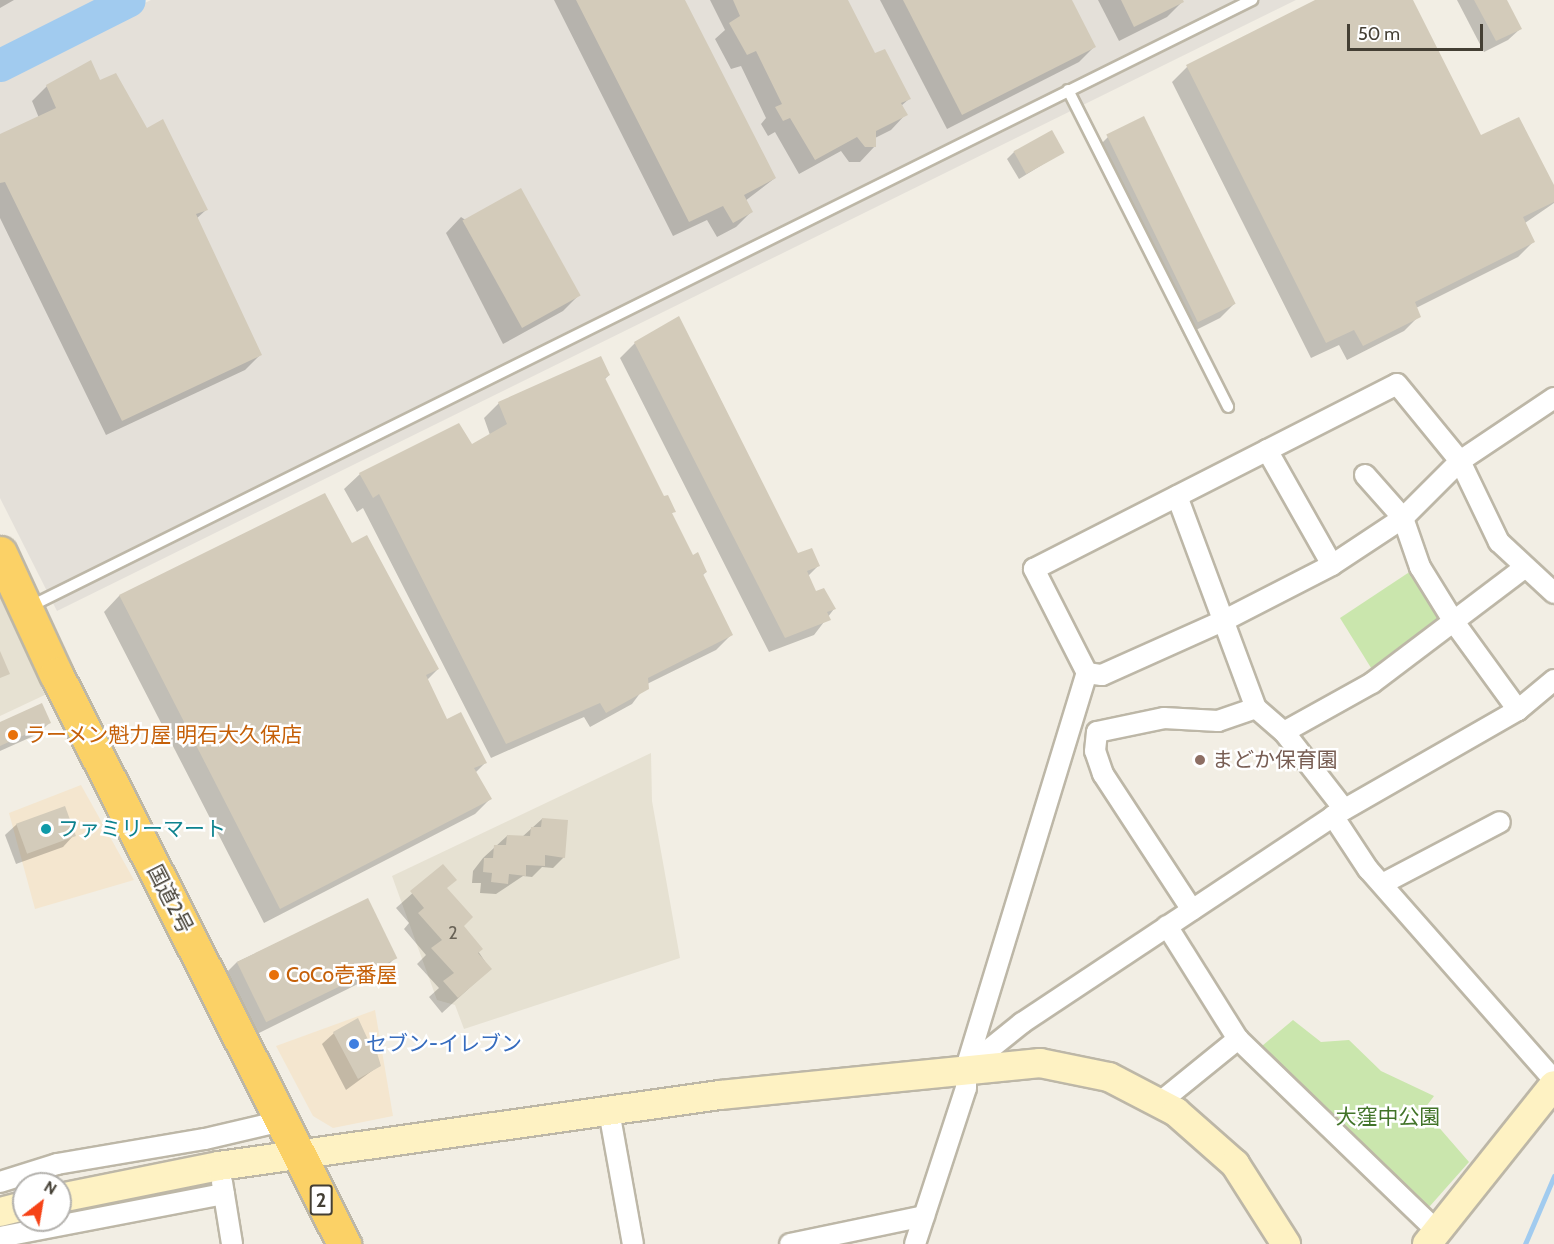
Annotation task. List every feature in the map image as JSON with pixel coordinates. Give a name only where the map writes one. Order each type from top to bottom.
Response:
[{"type":"highway","name":"国道2号","points":[[0,553],[56,674],[344,1244]]},
{"type":"street","points":[[915,1244],[966,1088],[966,1068],[1087,673],[1034,569],[1397,384],[1460,461],[1498,542],[1554,593]]},
{"type":"street","points":[[1087,673],[1102,675],[1223,621],[1332,565],[1403,518],[1460,461],[1554,398]]},
{"type":"street","points":[[1268,450],[1332,565]]},
{"type":"street","points":[[1365,475],[1403,518],[1420,567],[1454,622],[1518,710]]},
{"type":"street","points":[[1177,496],[1256,708],[1284,732],[1339,812],[1382,884],[1554,1080]]},
{"type":"street","points":[[1284,732],[1372,683],[1524,568]]},
{"type":"street","points":[[966,1068],[1022,1023],[1339,812],[1518,710],[1554,680]]},
{"type":"street","points":[[1192,910],[1104,774],[1095,750],[1097,732],[1164,718],[1218,721],[1256,708]]},
{"type":"street","points":[[1067,740],[1095,750]]},
{"type":"street","points":[[1382,884],[1500,822]]},
{"type":"street","points":[[1167,926],[1238,1038],[1432,1238],[1554,1085]]},
{"type":"street","points":[[1159,1103],[1238,1038]]},
{"type":"street","points":[[72,1196],[219,1166],[609,1111],[966,1068],[1040,1063],[1109,1077],[1176,1112],[1235,1164],[1278,1240]]},
{"type":"street","points":[[609,1111],[633,1244]]},
{"type":"street","points":[[0,1182],[57,1164],[205,1139],[282,1121]]},
{"type":"street","points":[[219,1166],[232,1244]]},
{"type":"street","points":[[72,1217],[224,1194]]},
{"type":"street","points":[[790,1244],[924,1216]]},
{"type":"lane","points":[[27,608],[1252,0]]},
{"type":"lane","points":[[1068,90],[1228,407]]},
{"type":"shaded area","points":[[0,0],[116,0],[0,58]]},
{"type":"shaded area","points":[[151,0],[1296,0],[57,611],[0,498],[0,73]]},
{"type":"shaded area","points":[[0,596],[51,692],[0,716]]},
{"type":"shaded area","points":[[651,753],[652,801],[680,958],[464,1029],[455,1005],[437,1000],[392,876]]},
{"type":"shaded area","points":[[81,785],[134,880],[35,909],[9,813]]},
{"type":"shaded area","points":[[375,1010],[393,1116],[333,1128],[313,1116],[276,1046]]},
{"type":"green space","points":[[1411,571],[1441,617],[1440,627],[1373,671],[1340,618]]},
{"type":"green space","name":"大窪中公園","points":[[1293,1020],[1321,1042],[1349,1040],[1381,1071],[1434,1096],[1425,1108],[1429,1116],[1469,1162],[1430,1206],[1420,1205],[1262,1046]]},
{"type":"building","points":[[576,0],[685,0],[776,178],[744,195],[753,212],[733,223],[723,206],[689,222]]},
{"type":"building","points":[[733,0],[848,0],[875,53],[885,49],[911,99],[901,103],[908,115],[876,131],[876,147],[865,147],[857,137],[815,160],[790,118],[783,121],[775,107],[782,104],[756,51],[747,55],[729,23],[740,16]]},
{"type":"building","points":[[903,0],[1072,0],[1096,47],[962,115]]},
{"type":"building","points":[[1121,0],[1183,0],[1184,2],[1134,27]]},
{"type":"building","points":[[1315,0],[1413,0],[1481,135],[1519,117],[1554,185],[1554,202],[1523,217],[1535,242],[1415,302],[1421,317],[1363,346],[1354,330],[1326,343],[1186,65]]},
{"type":"building","points":[[1474,0],[1507,0],[1522,29],[1496,41]]},
{"type":"building","points":[[91,60],[100,80],[116,73],[147,128],[163,119],[208,210],[196,214],[262,355],[122,421],[5,182],[0,183],[0,134],[56,108],[46,85]]},
{"type":"building","points":[[1144,116],[1236,304],[1198,322],[1106,134]]},
{"type":"building","points":[[1052,130],[1065,153],[1026,174],[1014,151]]},
{"type":"building","points":[[521,188],[581,296],[522,328],[462,220]]},
{"type":"building","points":[[679,316],[798,553],[812,548],[820,566],[807,571],[816,591],[824,588],[836,609],[827,612],[831,620],[785,638],[634,342]]},
{"type":"building","points":[[601,356],[610,375],[605,378],[664,496],[668,495],[676,512],[672,513],[693,555],[698,552],[707,572],[703,574],[733,635],[648,678],[649,689],[606,713],[600,703],[506,744],[379,494],[373,498],[359,473],[459,423],[472,444],[507,424],[498,402]]},
{"type":"building","points":[[325,493],[352,543],[367,535],[439,669],[426,675],[447,719],[461,712],[487,763],[474,768],[492,799],[280,909],[119,595]]},
{"type":"building","points":[[0,651],[10,674],[0,678]]},
{"type":"building","name":"ラーメン魁力屋 明石大久保店","points":[[42,703],[51,723],[0,746],[0,722]]},
{"type":"building","name":"ファミリーマート","points":[[65,806],[76,836],[27,854],[16,824]]},
{"type":"building","points":[[542,818],[568,820],[565,858],[545,855],[545,866],[526,865],[526,876],[509,874],[508,884],[491,882],[492,873],[483,872],[484,858],[493,858],[494,845],[506,845],[507,835],[530,836],[531,827],[541,827]]},
{"type":"building","points":[[443,864],[457,880],[447,888],[473,917],[464,926],[483,949],[478,953],[492,969],[458,998],[443,981],[454,973],[431,948],[442,940],[418,913],[424,908],[410,891]]},
{"type":"building","points":[[368,898],[397,958],[266,1022],[237,962]]},
{"type":"building","points":[[358,1018],[370,1044],[374,1043],[381,1066],[358,1079],[333,1032]]},
{"type":"waterway","points":[[0,65],[129,0]]},
{"type":"waterway","points":[[1525,1244],[1554,1176]]},
{"type":"place","name":"ラーメン魁力屋 明石大久保店","points":[[13,735]]},
{"type":"place","name":"まどか保育園","points":[[1200,760]]},
{"type":"place","name":"ファミリーマート","points":[[46,829]]},
{"type":"place","name":"CoCo壱番屋","points":[[274,975]]},
{"type":"place","name":"セブン-イレブン","points":[[354,1044]]}]
